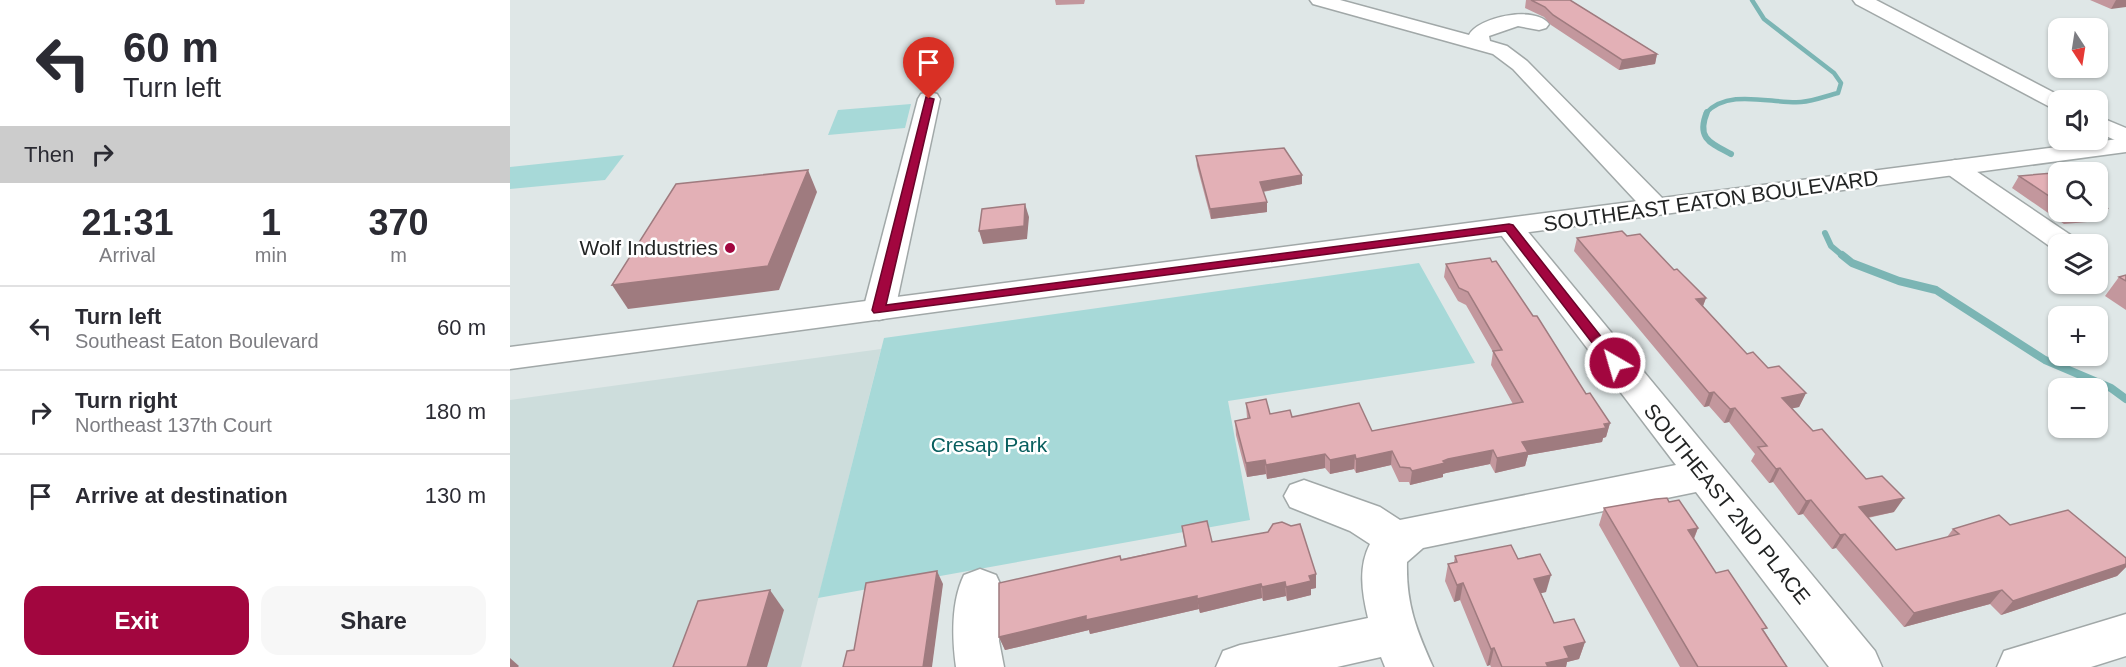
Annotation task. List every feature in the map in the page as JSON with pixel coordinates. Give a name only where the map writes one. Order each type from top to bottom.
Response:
[{"type":"street","points":[[1319,0],[1500,50],[1520,65],[1658,207]]},
{"type":"street","points":[[1862,0],[2048,97]]},
{"type":"street","points":[[1480,43],[1479,34],[1490,28],[1526,19],[1539,24]]},
{"type":"street","points":[[879,310],[929,99]]},
{"type":"street","points":[[2108,129],[2126,138]]},
{"type":"street","name":"SOUTHEAST EATON BOULEVARD","points":[[510,358],[2126,145]]},
{"type":"street","points":[[1955,168],[2051,234]]},
{"type":"street","name":"SOUTHEAST 2ND PLACE","points":[[1509,227],[1858,667]]},
{"type":"street","points":[[1240,667],[1402,650],[1384,591],[1386,555],[1411,533],[1704,475]]},
{"type":"street","points":[[1304,496],[1365,519],[1401,542]]},
{"type":"street","points":[[980,588],[976,641],[980,667]]},
{"type":"street","points":[[2021,667],[2126,634]]},
{"type":"shaded area","points":[[881,349],[801,667],[510,667],[510,400]]},
{"type":"green space","points":[[911,104],[905,128],[828,135],[838,110]]},
{"type":"green space","points":[[624,155],[605,180],[510,189],[510,167]]},
{"type":"green space","name":"Cresap Park","points":[[1419,263],[1475,363],[1228,401],[1250,520],[818,598],[884,338]]},
{"type":"building","points":[[1531,0],[1570,0],[1657,54],[1622,60],[1553,15],[1545,7]]},
{"type":"building","points":[[1284,148],[1302,175],[1260,182],[1267,202],[1210,209],[1196,156]]},
{"type":"building","name":"Wolf Industries","points":[[808,170],[768,266],[612,285],[676,184]]},
{"type":"building","points":[[2048,173],[2048,195],[2019,176]]},
{"type":"building","points":[[1025,204],[1024,226],[979,231],[982,209]]},
{"type":"building","points":[[1622,231],[1627,236],[1640,234],[1674,270],[1677,269],[1706,298],[1696,299],[1747,354],[1753,352],[1768,368],[1779,366],[1806,393],[1782,398],[1813,431],[1822,429],[1866,479],[1882,476],[1904,498],[1859,507],[1896,550],[1959,534],[1953,529],[1999,515],[2010,525],[2068,510],[2126,558],[2126,564],[2013,601],[2002,590],[1914,613],[1845,534],[1840,535],[1811,500],[1806,501],[1780,468],[1776,469],[1758,447],[1767,446],[1735,408],[1730,409],[1714,392],[1709,393],[1577,238]]},
{"type":"building","points":[[1490,258],[1492,262],[1496,261],[1533,316],[1537,316],[1586,394],[1590,393],[1610,423],[1604,424],[1606,428],[1522,442],[1528,452],[1497,458],[1493,450],[1448,459],[1443,461],[1445,463],[1412,471],[1410,468],[1400,467],[1392,451],[1356,459],[1355,455],[1330,460],[1325,454],[1266,465],[1265,460],[1246,463],[1235,421],[1250,418],[1246,403],[1266,399],[1270,414],[1290,410],[1292,417],[1359,403],[1372,431],[1523,402],[1493,351],[1502,350],[1468,292],[1459,288],[1446,264]]},
{"type":"building","points":[[1667,498],[1669,502],[1679,500],[1698,528],[1688,530],[1716,573],[1728,570],[1767,628],[1762,629],[1787,667],[1698,667],[1604,508]]},
{"type":"building","points":[[1207,521],[1212,542],[1268,532],[1273,524],[1282,522],[1291,526],[1300,524],[1316,574],[1309,576],[1311,581],[1286,587],[1285,582],[1262,587],[1261,584],[1086,620],[1086,616],[999,637],[999,583],[1120,556],[1121,560],[1186,546],[1182,526]]},
{"type":"building","points":[[1511,545],[1518,559],[1540,554],[1551,575],[1534,579],[1554,623],[1574,619],[1585,642],[1564,647],[1569,658],[1546,663],[1548,667],[1502,667],[1494,648],[1491,649],[1463,583],[1457,585],[1448,564],[1457,562],[1455,556]]},
{"type":"building","points":[[937,571],[923,667],[843,667],[847,651],[854,650],[866,583]]},
{"type":"building","points":[[770,590],[747,667],[673,667],[698,601]]},
{"type":"waterway","points":[[1707,112],[1715,105],[1738,99],[1801,102],[1838,93],[1841,83],[1834,73],[1764,19],[1752,0]]},
{"type":"waterway","points":[[1707,112],[1704,134],[1711,143],[1731,154]]},
{"type":"waterway","points":[[1825,233],[1831,246],[1843,256]]},
{"type":"waterway","points":[[1842,255],[1852,263],[1899,281],[1936,290],[2045,360],[2111,388],[2126,399]]},
{"type":"place","name":"Wolf Industries","points":[[730,248]]},
{"type":"route","points":[[929,99],[879,310],[1509,227],[1615,363]]}]
